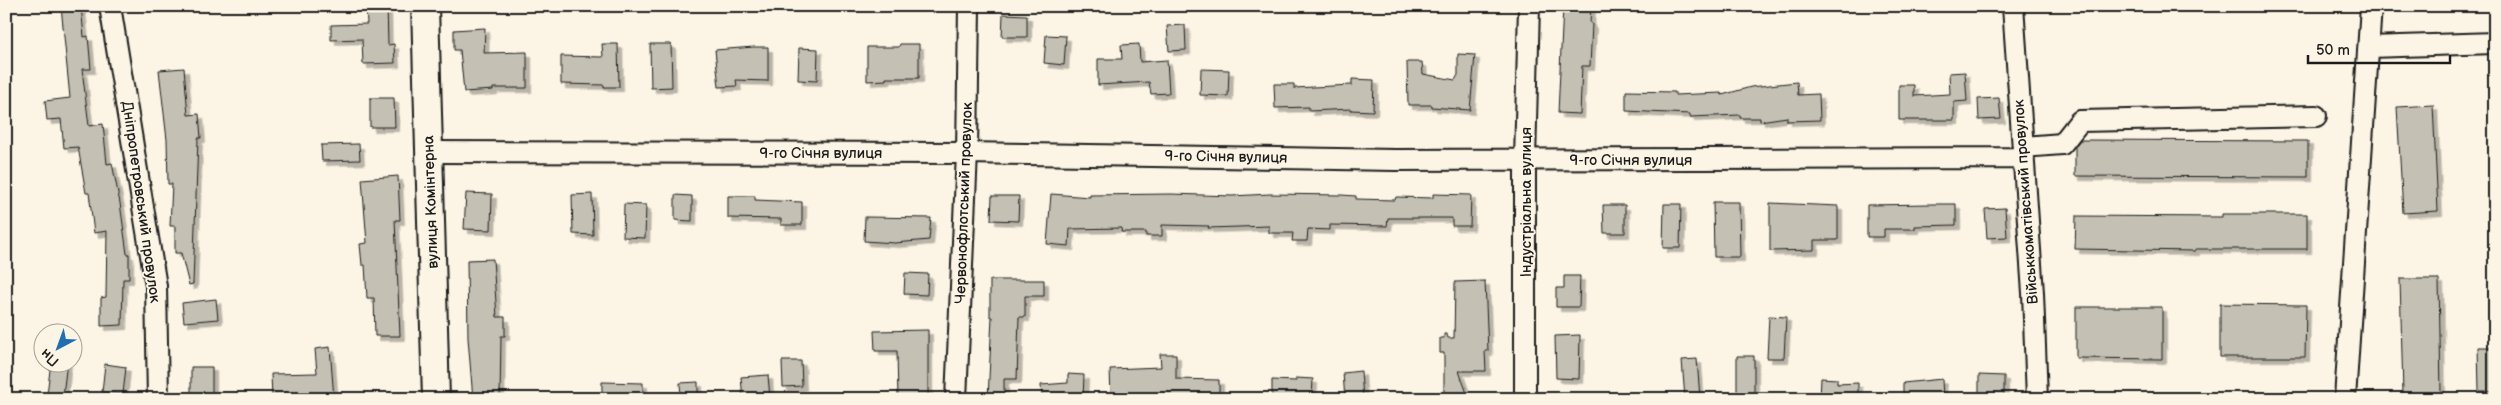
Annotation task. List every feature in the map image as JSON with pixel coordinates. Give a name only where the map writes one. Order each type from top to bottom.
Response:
[{"type":"main road","name":"вулиця Комінтерна","points":[[425,6],[436,399]]},
{"type":"street","name":"Дніпропетровський провулок","points":[[110,6],[156,286],[158,399]]},
{"type":"street","name":"Червонофлотський провулок","points":[[956,399],[967,153],[969,6]]},
{"type":"street","name":"Індустріальна вулиця","points":[[1525,399],[1525,160],[1529,6]]},
{"type":"street","name":"Військкоматівський провулок","points":[[2013,6],[2037,399]]},
{"type":"street","points":[[2345,399],[2371,6]]},
{"type":"street","points":[[2369,48],[2495,43]]},
{"type":"street","name":"9-го Січня вулиця","points":[[429,152],[967,153],[1525,160],[2023,152],[2062,144],[2080,121],[2316,116]]},
{"type":"building","points":[[61,6],[81,6],[84,37],[88,36],[91,69],[82,69],[89,126],[103,124],[107,164],[112,163],[120,203],[127,254],[129,254],[129,279],[123,279],[122,325],[101,326],[101,298],[106,297],[107,231],[94,233],[89,193],[86,193],[78,147],[64,148],[61,119],[47,120],[45,101],[70,98]]},
{"type":"building","points":[[366,6],[387,6],[388,45],[394,44],[395,63],[363,64],[362,39],[331,40],[331,25],[367,24]]},
{"type":"building","points":[[1563,6],[1591,6],[1590,66],[1582,66],[1580,114],[1558,113]]},
{"type":"building","points":[[1003,14],[1027,15],[1027,37],[1002,37]]},
{"type":"building","points":[[1185,25],[1186,50],[1169,51],[1167,26]]},
{"type":"building","points":[[485,28],[484,53],[527,52],[527,88],[493,88],[493,90],[464,92],[460,50],[454,50],[454,30]]},
{"type":"building","points":[[1046,35],[1066,36],[1064,65],[1044,63]]},
{"type":"building","points":[[602,44],[618,44],[619,87],[561,84],[561,56],[603,57]]},
{"type":"building","points":[[650,44],[671,44],[672,87],[651,88]]},
{"type":"building","points":[[900,44],[919,44],[919,78],[886,78],[886,80],[867,81],[867,47],[899,47]]},
{"type":"building","points":[[1139,44],[1140,62],[1167,60],[1169,93],[1151,94],[1149,82],[1098,85],[1098,59],[1122,59],[1121,45]]},
{"type":"building","points":[[768,47],[768,81],[736,80],[737,86],[719,87],[715,50]]},
{"type":"building","points":[[799,48],[818,49],[817,81],[798,80]]},
{"type":"building","points":[[1458,54],[1475,55],[1470,110],[1432,107],[1432,105],[1408,105],[1407,62],[1422,62],[1423,74],[1455,80],[1458,75]]},
{"type":"building","points":[[184,68],[188,115],[199,114],[201,138],[198,138],[193,284],[189,285],[181,253],[175,253],[175,226],[170,226],[172,184],[168,184],[167,140],[159,70]]},
{"type":"building","points":[[1201,69],[1229,70],[1228,96],[1200,95]]},
{"type":"building","points":[[1965,72],[1967,101],[1954,102],[1954,120],[1899,120],[1899,85],[1914,85],[1914,96],[1950,94],[1949,73]]},
{"type":"building","points":[[1352,79],[1374,80],[1373,111],[1351,109],[1309,111],[1309,107],[1275,108],[1274,84],[1294,84],[1294,88],[1352,85]]},
{"type":"building","points":[[1797,82],[1798,95],[1819,94],[1820,120],[1787,121],[1787,117],[1760,121],[1760,118],[1740,118],[1740,115],[1690,117],[1690,114],[1626,111],[1626,91],[1675,92],[1675,95],[1721,93],[1722,95],[1751,87]]},
{"type":"building","points":[[370,98],[394,98],[395,127],[370,127]]},
{"type":"building","points":[[1999,98],[2001,119],[1979,120],[1978,99]]},
{"type":"building","points":[[2433,105],[2438,211],[2403,213],[2397,107]]},
{"type":"building","points":[[2080,140],[2308,141],[2308,177],[2075,176],[2075,146]]},
{"type":"building","points":[[359,144],[360,160],[322,161],[321,145]]},
{"type":"building","points":[[398,176],[400,220],[395,220],[400,336],[375,336],[374,298],[367,298],[365,265],[362,265],[360,244],[367,243],[362,179]]},
{"type":"building","points":[[466,193],[492,194],[491,230],[464,229]]},
{"type":"building","points":[[592,194],[593,235],[573,234],[572,195]]},
{"type":"building","points":[[1051,194],[1090,197],[1090,195],[1171,194],[1232,196],[1270,194],[1341,195],[1356,196],[1356,199],[1395,200],[1396,197],[1433,198],[1433,194],[1471,195],[1470,226],[1452,226],[1452,218],[1388,218],[1387,226],[1330,225],[1330,230],[1308,229],[1307,241],[1292,241],[1293,233],[1269,233],[1269,226],[1208,228],[1209,226],[1162,225],[1162,236],[1146,236],[1146,232],[1121,232],[1122,228],[1070,229],[1069,246],[1047,244]]},
{"type":"building","points":[[675,195],[692,196],[692,221],[675,220]]},
{"type":"building","points":[[728,196],[755,196],[755,200],[802,202],[802,225],[781,225],[781,219],[728,218]]},
{"type":"building","points":[[992,196],[1019,196],[1018,221],[991,220]]},
{"type":"building","points":[[1713,202],[1739,202],[1740,257],[1714,257]]},
{"type":"building","points":[[1770,203],[1838,206],[1838,240],[1814,240],[1814,250],[1770,251]]},
{"type":"building","points":[[624,204],[646,205],[645,238],[623,237]]},
{"type":"building","points":[[1664,204],[1681,204],[1680,248],[1663,248]]},
{"type":"building","points":[[1956,204],[1956,225],[1915,226],[1915,229],[1884,229],[1884,237],[1867,237],[1867,205]]},
{"type":"building","points":[[1603,205],[1625,205],[1625,233],[1604,233]]},
{"type":"building","points":[[2005,208],[2007,237],[1987,238],[1985,209]]},
{"type":"building","points":[[2222,214],[2307,214],[2307,249],[2195,249],[2195,251],[2075,249],[2076,216],[2222,217]]},
{"type":"building","points":[[865,217],[931,218],[929,240],[895,243],[864,241]]},
{"type":"building","points":[[493,259],[497,317],[505,317],[505,336],[501,336],[500,399],[473,399],[468,338],[467,260]]},
{"type":"building","points":[[905,273],[928,274],[927,295],[904,294]]},
{"type":"building","points":[[1564,276],[1580,276],[1579,307],[1556,307],[1556,288],[1564,288]]},
{"type":"building","points":[[2400,279],[2439,279],[2441,394],[2403,394]]},
{"type":"building","points":[[990,280],[1044,280],[1044,296],[1025,296],[1025,317],[1019,317],[1017,379],[1004,379],[1004,399],[988,399],[992,317],[990,317]]},
{"type":"building","points":[[1485,281],[1488,351],[1485,351],[1486,371],[1459,371],[1469,399],[1444,399],[1444,353],[1440,353],[1440,338],[1444,338],[1444,334],[1446,334],[1448,338],[1454,338],[1455,282]]},
{"type":"building","points":[[216,299],[218,319],[184,322],[182,303]]},
{"type":"building","points":[[2220,304],[2306,305],[2305,357],[2220,357]]},
{"type":"building","points":[[2076,307],[2162,307],[2162,359],[2076,358]]},
{"type":"building","points":[[1769,316],[1786,317],[1784,358],[1767,358]]},
{"type":"building","points":[[928,330],[928,399],[898,399],[897,351],[875,351],[874,331]]},
{"type":"building","points":[[1580,335],[1579,379],[1556,378],[1555,336]]},
{"type":"building","points":[[330,347],[334,399],[272,399],[271,374],[317,373],[315,349]]},
{"type":"building","points":[[2478,347],[2495,347],[2495,391],[2479,391]]},
{"type":"building","points":[[1160,354],[1176,354],[1176,379],[1219,380],[1219,399],[1111,399],[1110,369],[1161,367]]},
{"type":"building","points":[[1737,356],[1754,356],[1754,399],[1737,399]]},
{"type":"building","points":[[1697,359],[1700,398],[1685,399],[1682,360]]},
{"type":"building","points":[[782,361],[801,361],[802,386],[783,387]]},
{"type":"building","points":[[105,364],[126,367],[123,394],[102,392]]},
{"type":"building","points":[[191,367],[212,367],[212,399],[191,399]]},
{"type":"building","points":[[1361,371],[1363,399],[1345,399],[1343,373]]},
{"type":"building","points":[[50,372],[66,372],[63,395],[47,394]]},
{"type":"building","points":[[1068,374],[1084,375],[1083,399],[1042,399],[1041,385],[1068,383]]},
{"type":"building","points":[[768,375],[770,399],[743,399],[741,377]]},
{"type":"building","points":[[1979,375],[2004,376],[2004,399],[1979,399]]},
{"type":"building","points":[[1296,378],[1313,379],[1312,399],[1272,399],[1272,380],[1296,381]]},
{"type":"building","points":[[1821,378],[1837,379],[1837,384],[1858,383],[1858,399],[1820,399]]},
{"type":"building","points":[[1942,379],[1943,399],[1903,399],[1903,383]]},
{"type":"building","points":[[602,382],[643,383],[643,399],[602,399]]},
{"type":"building","points":[[698,382],[698,399],[681,399],[680,383]]}]
